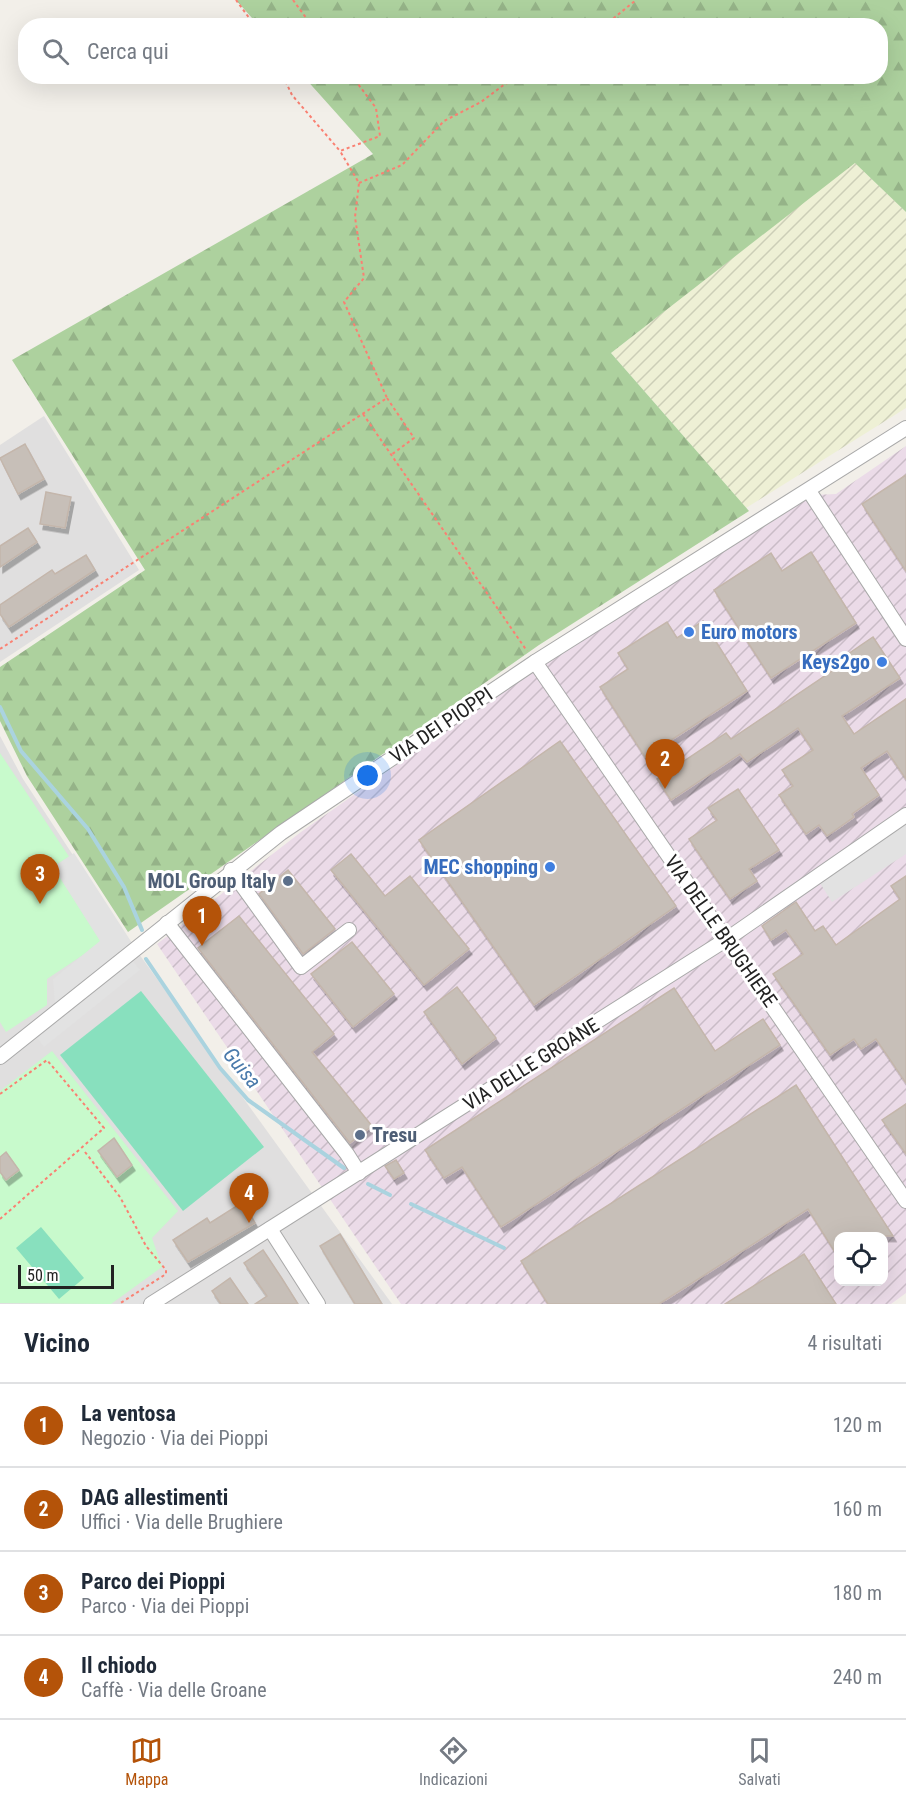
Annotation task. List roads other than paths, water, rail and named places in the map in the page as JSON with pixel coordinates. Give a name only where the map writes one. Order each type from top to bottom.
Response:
[{"type":"street","name":"VIA DEI PIOPPI","points":[[0,1057],[122,962],[231,870],[281,833],[535,662],[906,428]]},
{"type":"street","points":[[809,491],[906,639]]},
{"type":"street","name":"VIA DELLE BRUGHIERE","points":[[535,662],[728,939],[906,1201]]},
{"type":"street","name":"VIA DELLE GROANE","points":[[151,1304],[728,939],[906,815]]},
{"type":"street","points":[[231,870],[302,968],[349,930]]},
{"type":"street","points":[[167,923],[359,1173]]},
{"type":"street","points":[[270,1229],[318,1304]]},
{"type":"waterway","name":"Guisa","points":[[0,707],[21,751],[88,829],[124,887],[142,930]]},
{"type":"waterway","name":"Guisa","points":[[146,959],[220,1068],[248,1100],[344,1168]]},
{"type":"waterway","name":"Guisa","points":[[368,1184],[390,1195]]},
{"type":"waterway","name":"Guisa","points":[[411,1204],[504,1248]]},
{"type":"place","name":"Euro motors","points":[[689,632]]},
{"type":"place","name":"Keys2go","points":[[882,662]]},
{"type":"place","name":"DAG allestimenti","points":[[665,789]]},
{"type":"place","name":"MEC shopping","points":[[550,867]]},
{"type":"place","name":"MOL Group Italy","points":[[288,881]]},
{"type":"place","name":"Parco dei Pioppi","points":[[40,904]]},
{"type":"place","name":"La ventosa","points":[[202,946]]},
{"type":"place","name":"Tresu","points":[[360,1135]]},
{"type":"place","name":"Il chiodo","points":[[249,1223]]}]
